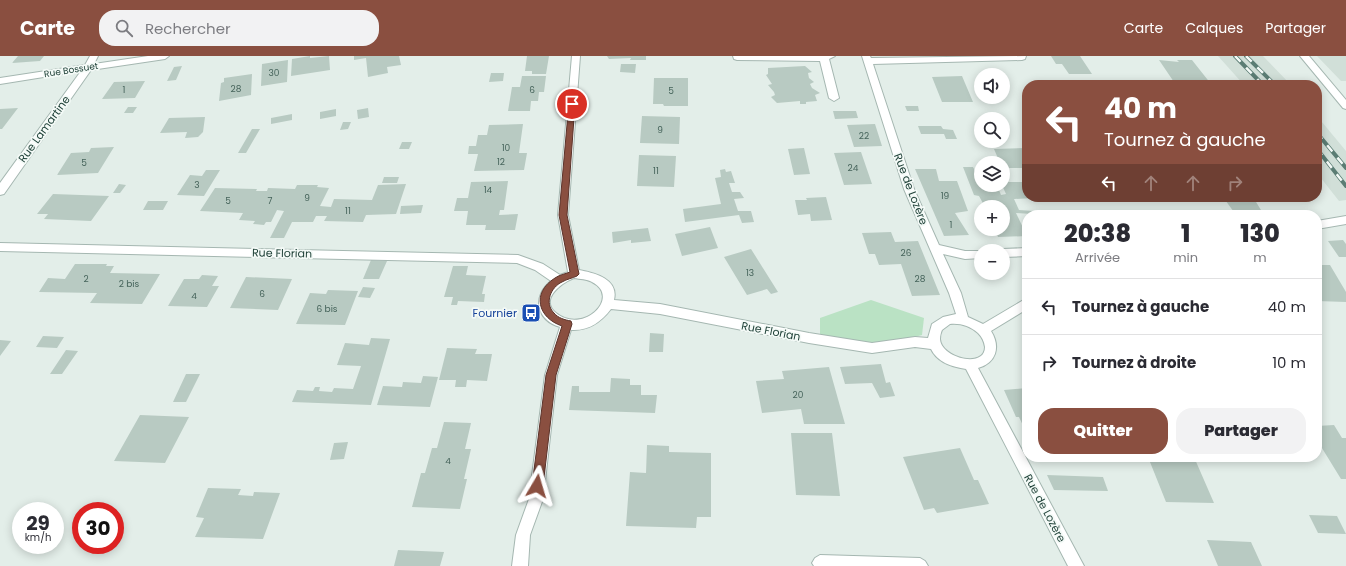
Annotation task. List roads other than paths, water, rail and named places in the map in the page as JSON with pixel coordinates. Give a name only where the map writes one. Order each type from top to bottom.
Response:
[{"type":"street","name":"Rue Lamartine","points":[[0,191],[88,68],[94,56]]},
{"type":"street","name":"Rue Bossuet","points":[[0,81],[165,56]]},
{"type":"street","points":[[574,274],[563,215],[576,56]]},
{"type":"street","points":[[1304,56],[1346,106]]},
{"type":"street","points":[[737,57],[828,57],[834,98]]},
{"type":"street","points":[[867,58],[1022,58]]},
{"type":"street","name":"Rue de Lozère","points":[[867,58],[909,188],[955,293],[963,319]]},
{"type":"street","points":[[1322,224],[1346,220]]},
{"type":"street","name":"Rue Florian","points":[[0,247],[518,260],[539,267],[559,280]]},
{"type":"street","points":[[935,248],[965,255],[974,254]]},
{"type":"street","points":[[1010,253],[1022,252]]},
{"type":"street","points":[[574,274],[585,274],[602,281],[608,288],[610,295],[609,304],[605,311],[593,320],[578,325],[558,321],[551,316],[546,309],[544,301],[546,293],[551,285],[574,274]]},
{"type":"street","name":"Rue Florian","points":[[609,304],[660,309],[809,338],[872,348],[915,342],[934,344]]},
{"type":"street","points":[[983,330],[1022,307]]},
{"type":"street","points":[[963,319],[983,330],[991,345],[990,353],[986,359],[979,363],[970,365],[961,364],[948,359],[938,351],[934,344],[934,332],[936,327],[940,323],[947,320],[963,319]]},
{"type":"street","points":[[520,566],[523,536],[536,499],[551,375],[568,324]]},
{"type":"street","name":"Rue de Lozère","points":[[970,365],[1076,566]]},
{"type":"street","points":[[820,563],[920,566]]},
{"type":"railway","points":[[1235,56],[1258,80]]},
{"type":"railway","points":[[1246,56],[1270,80]]},
{"type":"railway","points":[[1322,139],[1346,168]]},
{"type":"railway","points":[[1322,155],[1346,186]]},
{"type":"place","name":"Fournier","points":[[531,313]]}]
